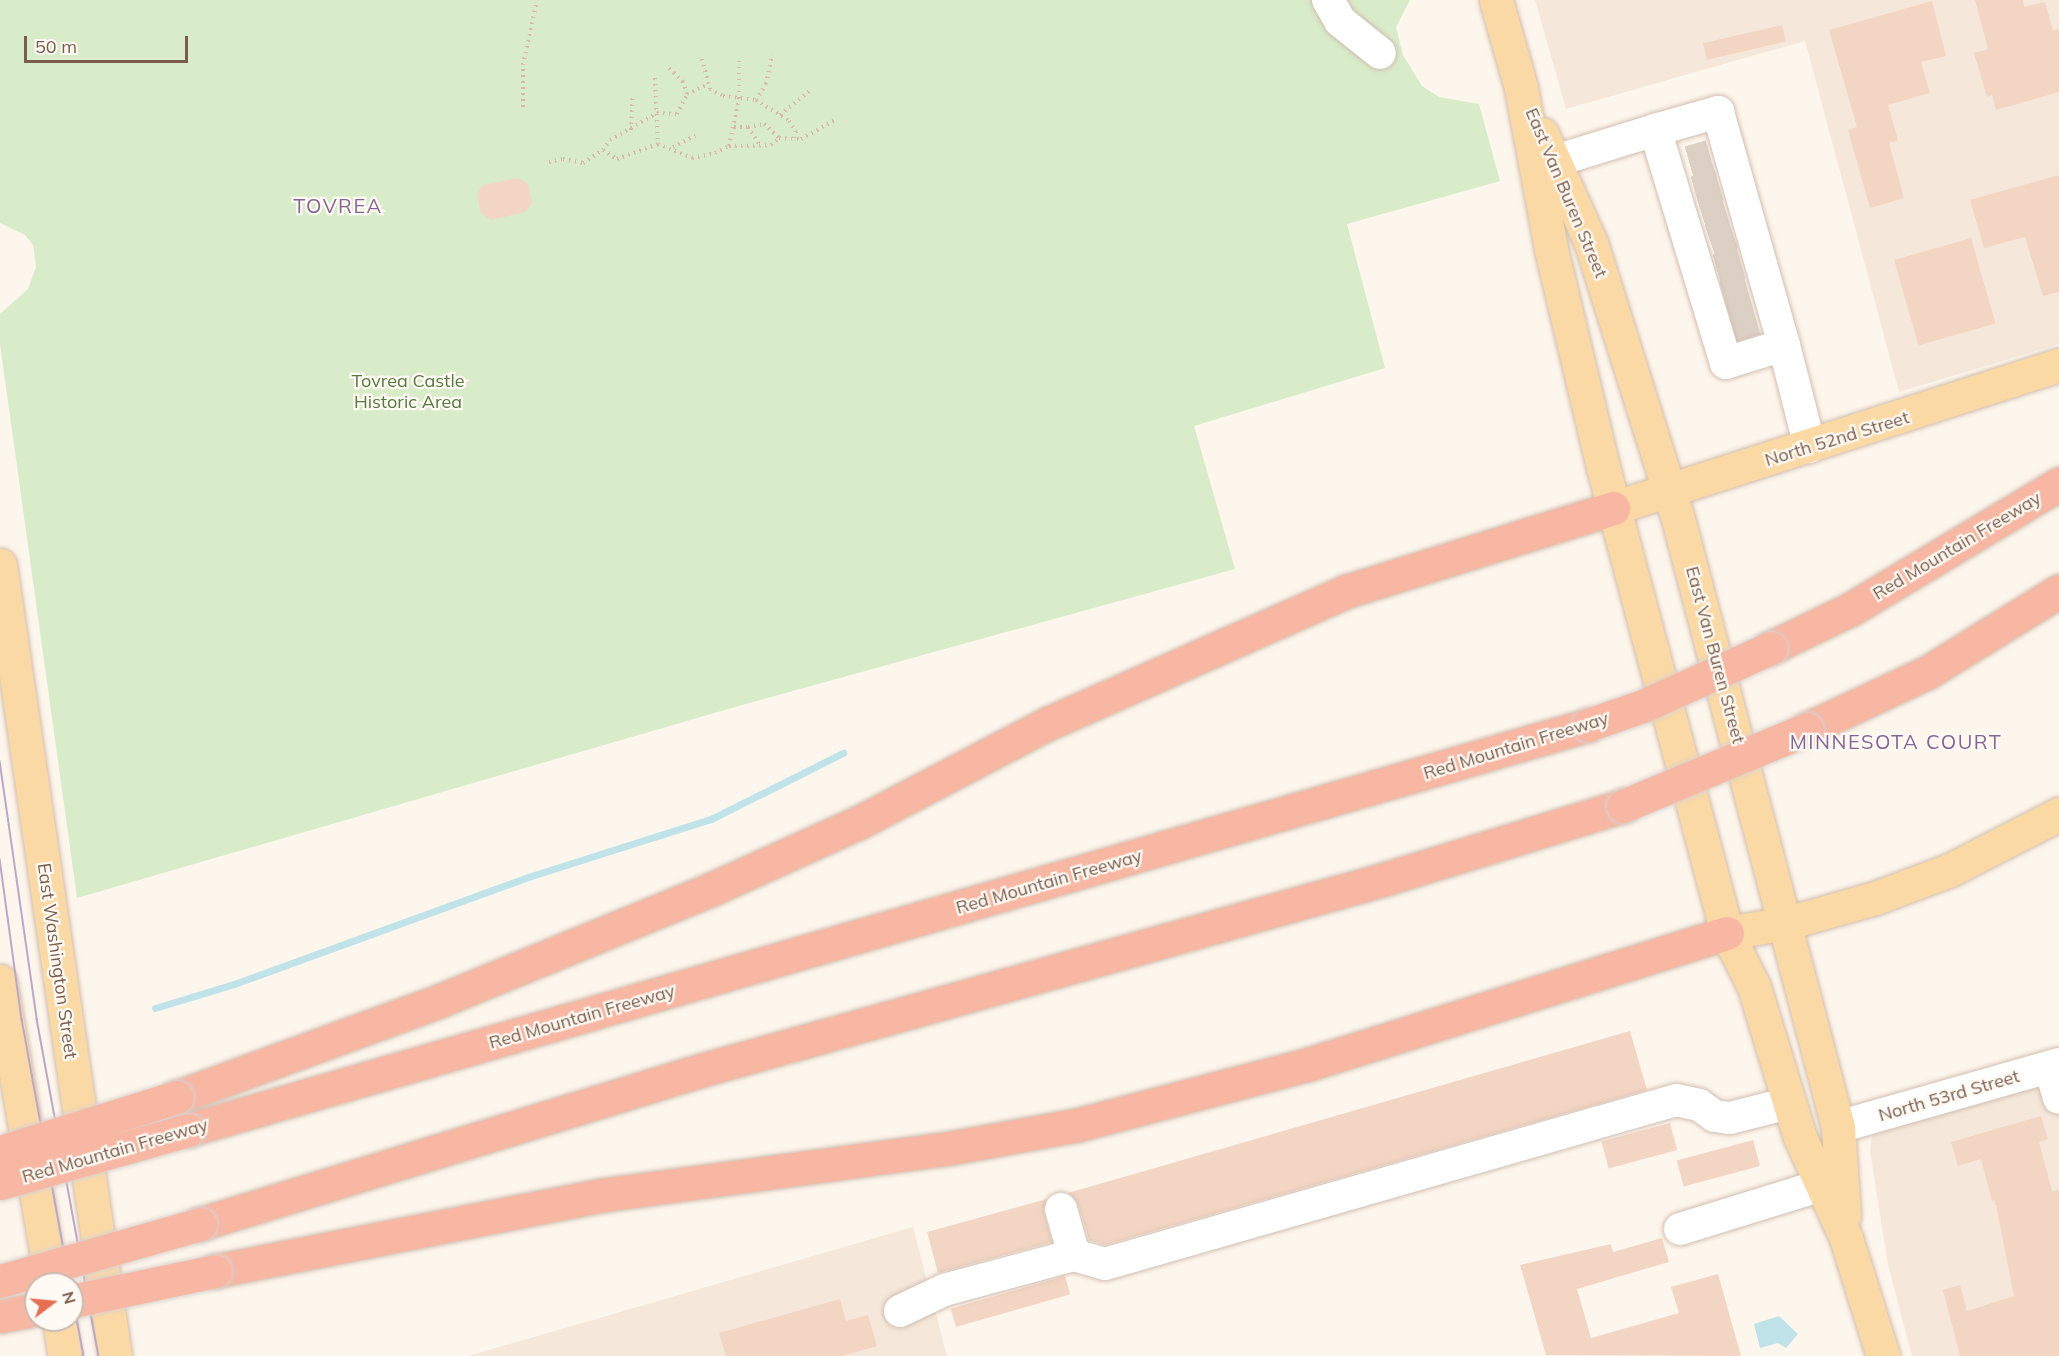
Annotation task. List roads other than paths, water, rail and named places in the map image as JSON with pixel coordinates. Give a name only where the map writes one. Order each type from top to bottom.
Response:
[{"type":"highway","name":"Red Mountain Freeway","points":[[0,1183],[1587,725],[1643,706],[1770,648],[1861,603],[2059,484]]},
{"type":"highway","points":[[0,1152],[177,1097],[439,1001],[712,889],[860,822],[1047,724],[1347,591],[1613,508]]},
{"type":"highway","points":[[0,1281],[200,1224],[702,1070],[1385,879],[1623,806],[1808,729],[1928,672],[2059,591]]},
{"type":"highway","points":[[84,1298],[603,1195],[950,1148],[1077,1125],[1309,1064],[1727,933]]},
{"type":"highway","points":[[0,1316],[24,1311]]},
{"type":"main road","name":"East Van Buren Street","points":[[1496,0],[1521,88],[1551,249],[1613,508],[1727,933],[1754,987],[1789,1103],[1846,1238],[1883,1356]]},
{"type":"main road","name":"East Van Buren Street","points":[[1521,88],[1591,243],[1670,492],[1787,923],[1838,1127],[1846,1238]]},
{"type":"main road","name":"North 52nd Street","points":[[1613,508],[1670,492],[2059,365]]},
{"type":"main road","name":"East Washington Street","points":[[0,565],[115,1356]]},
{"type":"main road","points":[[1727,933],[1787,923],[1875,898],[1950,870],[2059,814]]},
{"type":"main road","points":[[0,981],[50,1272]]},
{"type":"main road","points":[[61,1332],[65,1356]]},
{"type":"street","points":[[1328,0],[1340,21],[1380,52]]},
{"type":"street","points":[[1555,161],[1718,112],[1726,363],[1784,345]]},
{"type":"street","points":[[1655,130],[1784,345],[1810,447]]},
{"type":"street","points":[[2055,1066],[2059,1098]]},
{"type":"street","name":"North 53rd Street","points":[[1838,1127],[2055,1066]]},
{"type":"street","points":[[900,1311],[944,1290],[1074,1255],[1105,1264],[1676,1100],[1699,1105],[1715,1116],[1730,1118],[1789,1103]]},
{"type":"street","points":[[1680,1228],[1822,1185]]},
{"type":"street","points":[[1061,1209],[1074,1255]]},
{"type":"water","points":[[1779,1316],[1798,1334],[1786,1348],[1778,1343],[1760,1348],[1754,1324]]},
{"type":"waterway","points":[[155,1008],[234,984],[528,877],[711,819],[843,753]]},
{"type":"tunnel","points":[[1689,162],[1710,156]]},
{"type":"tunnel","points":[[1695,192],[1719,185]]},
{"type":"tunnel","points":[[1702,215],[1725,208]]},
{"type":"tunnel","points":[[1710,241],[1733,233]]},
{"type":"tunnel","points":[[1717,270],[1741,263]]},
{"type":"tunnel","points":[[1724,298],[1748,291]]},
{"type":"tunnel","points":[[1732,326],[1756,319]]},
{"type":"tram line","points":[[0,761],[37,1019],[99,1356]]},
{"type":"tram line","points":[[0,859],[22,1019],[68,1272]]},
{"type":"tram line","points":[[80,1332],[84,1356]]},
{"type":"district","name":"TOVREA","points":[[338,205]]},
{"type":"district","name":"MINNESOTA COURT","points":[[1896,741]]},
{"type":"park label","name":"Tovrea Castle Historic Area","points":[[408,392]]}]
